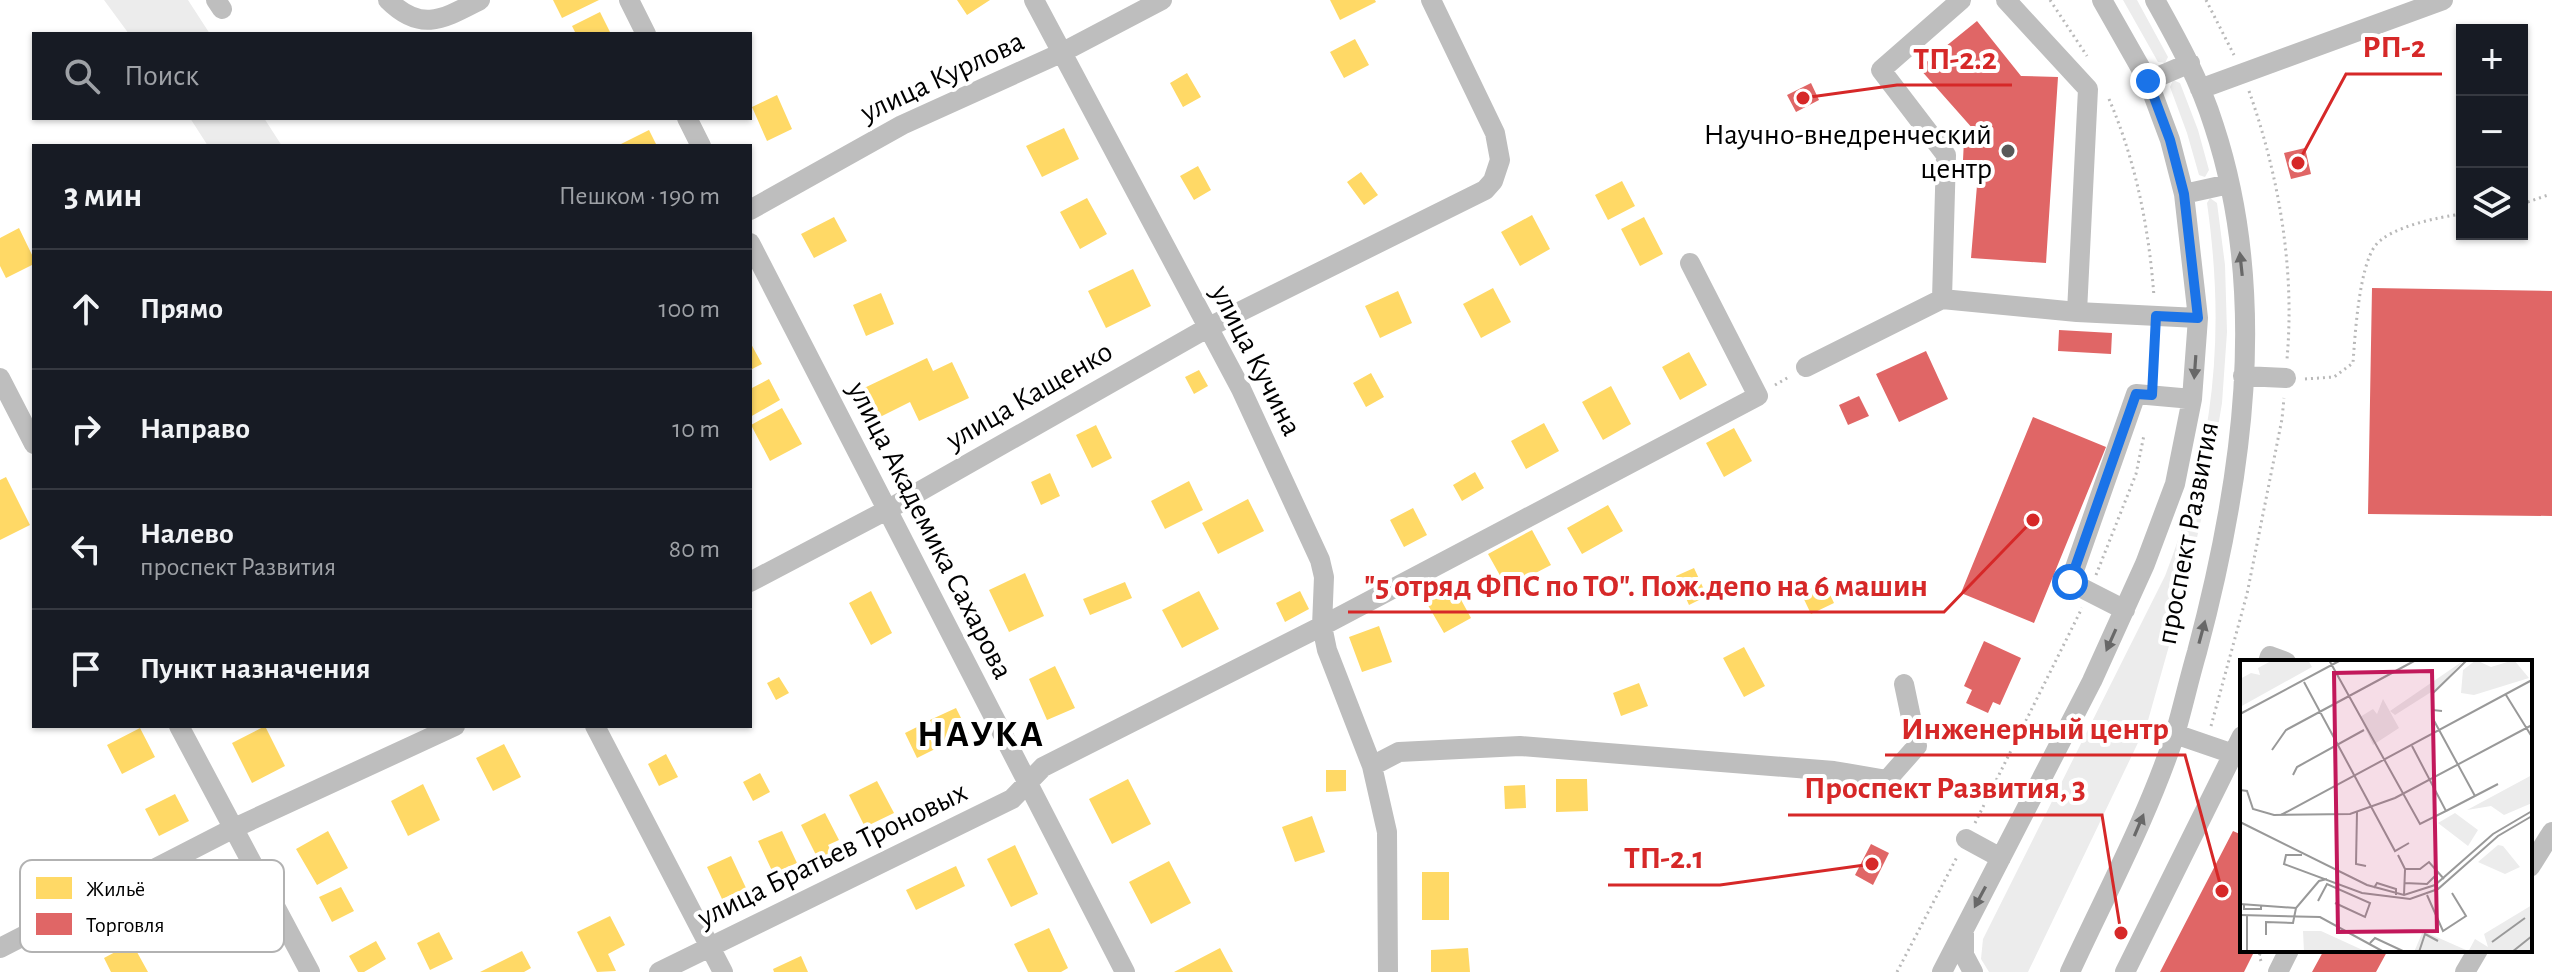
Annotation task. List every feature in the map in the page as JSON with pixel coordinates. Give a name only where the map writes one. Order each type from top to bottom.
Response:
[{"type":"street","points":[[388,0],[400,12],[417,21],[435,20],[480,0]]},
{"type":"street","points":[[629,0],[645,32]]},
{"type":"street","name":"улица Кучина","points":[[1034,0],[1241,389],[1320,560],[1325,596],[1322,626],[1327,650],[1372,766],[1387,832],[1388,972]]},
{"type":"street","name":"улица Курлова","points":[[752,209],[902,125],[1061,53],[1162,0]]},
{"type":"street","name":"улица Кащенко","points":[[752,581],[887,510],[1209,327],[1485,190],[1493,181],[1500,160],[1495,133],[1431,0]]},
{"type":"street","points":[[1942,299],[1946,155],[1881,70],[1961,0]]},
{"type":"street","points":[[2006,0],[2088,89],[2077,312]]},
{"type":"street","name":"проспект Развития","points":[[1942,972],[2092,681],[2125,610],[2175,484],[2192,399],[2198,318],[2184,194],[2170,140],[2148,81],[2102,0]]},
{"type":"street","name":"проспект Развития","points":[[2070,972],[2138,827],[2175,734],[2215,584],[2237,459],[2245,338],[2242,262],[2229,184],[2215,127],[2190,63],[2155,0]]},
{"type":"street","points":[[2200,89],[2443,0]]},
{"type":"street","points":[[2148,81],[2190,63]]},
{"type":"street","points":[[688,120],[700,144]]},
{"type":"street","points":[[2184,194],[2229,184]]},
{"type":"street","name":"улица Академика Сахарова","points":[[752,247],[1125,972]]},
{"type":"street","points":[[1690,263],[1758,396]]},
{"type":"street","points":[[1806,367],[1942,299],[2077,312],[2198,318]]},
{"type":"street","points":[[2243,376],[2286,378]]},
{"type":"street","points":[[0,378],[32,440]]},
{"type":"street","points":[[2125,610],[2070,582],[2136,394],[2192,399]]},
{"type":"street","name":"улица Братьев Троновых","points":[[659,972],[1012,799],[1043,767],[1322,626],[1758,396]]},
{"type":"street","points":[[1372,766],[1399,752],[1520,746],[1834,771],[1887,780],[1917,746],[1904,684]]},
{"type":"street","points":[[180,728],[249,860]]},
{"type":"street","points":[[172,860],[451,728]]},
{"type":"street","points":[[596,728],[723,972]]},
{"type":"street","points":[[2125,972],[2239,749],[2175,734]]},
{"type":"street","points":[[2532,864],[2552,832]]},
{"type":"street","points":[[1966,839],[2001,858]]},
{"type":"street","points":[[284,924],[310,972]]},
{"type":"street","points":[[1964,929],[1964,955],[1973,972]]},
{"type":"street","points":[[0,948],[20,938]]},
{"type":"street","points":[[2465,972],[2477,952]]},
{"type":"path","points":[[2050,0],[2093,68]]},
{"type":"path","points":[[2106,91],[2126,140],[2143,212],[2156,316],[2152,395]]},
{"type":"path","points":[[2528,202],[2548,195]]},
{"type":"path","points":[[2286,378],[2334,377],[2353,363],[2367,260],[2377,243],[2426,219],[2456,215]]},
{"type":"path","points":[[1758,396],[1806,367]]},
{"type":"path","points":[[1897,972],[2090,592],[2136,474],[2144,435]]},
{"type":"shaded area","points":[[104,0],[188,0],[209,32],[128,32]]},
{"type":"shaded area","points":[[2123,0],[2137,0],[2168,57],[2165,63],[2158,62]]},
{"type":"shaded area","points":[[2173,80],[2180,83],[2198,130],[2209,170],[2205,177],[2199,175],[2170,87]]},
{"type":"shaded area","points":[[191,120],[265,120],[281,144],[207,144]]},
{"type":"shaded area","points":[[2210,198],[2217,203],[2225,265],[2227,332],[2222,403],[2207,493],[2187,582],[2147,724],[2028,972],[1989,972],[1981,959],[1983,939],[2165,576],[2182,529],[2205,438],[2212,392],[2215,300],[2207,203]]},
{"type":"building: Жильё","points":[[553,0],[599,0],[562,18]]},
{"type":"building: Жильё","points":[[957,0],[990,0],[967,15]]},
{"type":"building: Жильё","points":[[1330,0],[1375,0],[1376,2],[1340,20]]},
{"type":"building: Жильё","points":[[600,12],[610,32],[575,32],[572,26]]},
{"type":"building: Жильё","points":[[1355,39],[1369,65],[1344,78],[1330,52]]},
{"type":"building: Жильё","points":[[1187,73],[1201,97],[1183,107],[1170,83]]},
{"type":"building: Жильё","points":[[777,95],[792,129],[767,141],[752,107]]},
{"type":"building: Жильё","points":[[1064,128],[1079,159],[1042,177],[1026,146]]},
{"type":"building: Жильё","points":[[649,130],[656,144],[621,144]]},
{"type":"building: Жильё","points":[[1198,166],[1211,190],[1194,200],[1180,176]]},
{"type":"building: Жильё","points":[[1361,172],[1378,195],[1364,205],[1347,182]]},
{"type":"building: Жильё","points":[[1622,181],[1635,206],[1608,220],[1595,195]]},
{"type":"building: Жильё","points":[[1087,198],[1107,234],[1080,249],[1060,212]]},
{"type":"building: Жильё","points":[[1532,215],[1550,249],[1520,266],[1501,232]]},
{"type":"building: Жильё","points":[[834,217],[847,241],[814,258],[801,234]]},
{"type":"building: Жильё","points":[[1644,217],[1663,254],[1640,266],[1621,229]]},
{"type":"building: Жильё","points":[[19,228],[32,255],[32,265],[6,278],[0,266],[0,238]]},
{"type":"building: Жильё","points":[[1133,269],[1151,306],[1106,328],[1088,291]]},
{"type":"building: Жильё","points":[[1493,288],[1511,322],[1481,338],[1463,304]]},
{"type":"building: Жильё","points":[[1398,291],[1412,323],[1380,338],[1365,306]]},
{"type":"building: Жильё","points":[[881,293],[894,324],[866,336],[853,305]]},
{"type":"building: Жильё","points":[[752,346],[762,364],[752,369]]},
{"type":"building: Жильё","points":[[1689,352],[1707,385],[1680,400],[1662,367]]},
{"type":"building: Жильё","points":[[927,358],[933,371],[952,362],[969,398],[919,421],[910,402],[876,419],[862,389]]},
{"type":"building: Жильё","points":[[1199,370],[1208,386],[1194,394],[1185,377]]},
{"type":"building: Жильё","points":[[1371,373],[1384,397],[1366,407],[1353,383]]},
{"type":"building: Жильё","points":[[769,379],[780,400],[752,416],[752,388]]},
{"type":"building: Жильё","points":[[1611,386],[1631,424],[1603,440],[1582,402]]},
{"type":"building: Жильё","points":[[782,408],[802,444],[770,461],[752,424]]},
{"type":"building: Жильё","points":[[1544,423],[1559,451],[1526,469],[1511,441]]},
{"type":"building: Жильё","points":[[1096,425],[1112,458],[1092,468],[1076,435]]},
{"type":"building: Жильё","points":[[1734,428],[1752,461],[1724,477],[1706,443]]},
{"type":"building: Жильё","points":[[1475,472],[1484,488],[1462,501],[1453,485]]},
{"type":"building: Жильё","points":[[1050,473],[1060,496],[1041,505],[1031,482]]},
{"type":"building: Жильё","points":[[6,477],[30,525],[0,540],[0,480]]},
{"type":"building: Жильё","points":[[1189,481],[1203,510],[1165,529],[1151,501]]},
{"type":"building: Жильё","points":[[1248,499],[1264,531],[1218,554],[1202,523]]},
{"type":"building: Жильё","points":[[1608,505],[1623,531],[1582,554],[1567,528]]},
{"type":"building: Жильё","points":[[1413,508],[1427,535],[1404,547],[1390,520]]},
{"type":"building: Жильё","points":[[1532,530],[1551,565],[1507,588],[1488,554]]},
{"type":"building: Жильё","points":[[1694,568],[1707,596],[1689,605],[1676,576]]},
{"type":"building: Жильё","points":[[1025,573],[1044,616],[1009,632],[989,590]]},
{"type":"building: Жильё","points":[[1125,582],[1132,598],[1090,615],[1083,599]]},
{"type":"building: Жильё","points":[[1824,582],[1834,603],[1811,614],[1801,593]]},
{"type":"building: Жильё","points":[[1453,585],[1471,618],[1444,633],[1425,600]]},
{"type":"building: Жильё","points":[[871,591],[892,633],[871,645],[849,603]]},
{"type":"building: Жильё","points":[[1199,591],[1219,629],[1182,648],[1162,610]]},
{"type":"building: Жильё","points":[[1300,591],[1309,609],[1285,622],[1276,603]]},
{"type":"building: Жильё","points":[[1379,626],[1392,662],[1362,672],[1349,637]]},
{"type":"building: Жильё","points":[[1744,647],[1765,686],[1744,697],[1723,658]]},
{"type":"building: Жильё","points":[[1055,666],[1075,708],[1047,720],[1029,679]]},
{"type":"building: Жильё","points":[[779,677],[789,693],[776,700],[767,683]]},
{"type":"building: Жильё","points":[[1639,683],[1648,706],[1621,716],[1613,693]]},
{"type":"building: Жильё","points":[[956,708],[969,734],[943,747],[930,720]]},
{"type":"building: Жильё","points":[[923,724],[935,749],[917,758],[905,733]]},
{"type":"building: Жильё","points":[[140,728],[155,757],[122,774],[107,745]]},
{"type":"building: Жильё","points":[[266,728],[285,766],[252,783],[232,743]]},
{"type":"building: Жильё","points":[[504,744],[521,777],[493,791],[476,758]]},
{"type":"building: Жильё","points":[[666,754],[678,777],[659,786],[648,764]]},
{"type":"building: Жильё","points":[[1326,770],[1346,770],[1346,791],[1326,792]]},
{"type":"building: Жильё","points":[[760,773],[770,792],[753,801],[743,782]]},
{"type":"building: Жильё","points":[[1128,779],[1151,824],[1112,844],[1089,799]]},
{"type":"building: Жильё","points":[[1556,779],[1587,779],[1588,811],[1556,812]]},
{"type":"building: Жильё","points":[[877,781],[894,813],[865,827],[849,795]]},
{"type":"building: Жильё","points":[[423,784],[440,820],[408,836],[391,801]]},
{"type":"building: Жильё","points":[[1525,785],[1526,808],[1505,809],[1504,786]]},
{"type":"building: Жильё","points":[[175,794],[189,821],[159,836],[145,809]]},
{"type":"building: Жильё","points":[[825,813],[839,840],[828,845],[836,861],[822,867],[801,825]]},
{"type":"building: Жильё","points":[[1312,816],[1325,852],[1295,862],[1282,827]]},
{"type":"building: Жильё","points":[[328,831],[348,868],[317,885],[296,849]]},
{"type":"building: Жильё","points":[[782,831],[797,863],[773,873],[758,841]]},
{"type":"building: Жильё","points":[[1015,845],[1038,894],[1011,907],[987,859]]},
{"type":"building: Жильё","points":[[731,856],[746,888],[722,899],[707,867]]},
{"type":"building: Жильё","points":[[1169,861],[1191,903],[1151,924],[1129,882]]},
{"type":"building: Жильё","points":[[956,866],[965,886],[916,910],[906,890]]},
{"type":"building: Жильё","points":[[1422,872],[1449,872],[1449,920],[1422,920]]},
{"type":"building: Жильё","points":[[341,887],[354,911],[332,922],[319,897]]},
{"type":"building: Жильё","points":[[610,916],[625,945],[608,954],[616,971],[597,972],[577,932]]},
{"type":"building: Жильё","points":[[1049,928],[1068,968],[1061,972],[1028,972],[1014,944]]},
{"type":"building: Жильё","points":[[439,932],[453,959],[430,970],[417,943]]},
{"type":"building: Жильё","points":[[376,941],[386,959],[364,972],[358,972],[349,956]]},
{"type":"building: Жильё","points":[[1220,948],[1233,972],[1174,972]]},
{"type":"building: Жильё","points":[[1468,948],[1470,972],[1431,972],[1431,950]]},
{"type":"building: Жильё","points":[[522,951],[531,968],[524,972],[480,972]]},
{"type":"building: Жильё","points":[[115,952],[137,952],[148,972],[111,972],[104,958]]},
{"type":"building: Жильё","points":[[801,956],[808,972],[774,972],[773,969]]},
{"type":"building: Торговля","name":"Научно-внедренческий центр","points":[[1977,21],[2021,76],[2058,77],[2046,263],[1971,258],[1979,161],[1963,160],[1964,140],[1980,141],[1981,138],[1919,68]]},
{"type":"building: Торговля","points":[[1811,83],[1819,100],[1796,112],[1787,95]]},
{"type":"building: Торговля","points":[[2305,148],[2311,174],[2291,179],[2284,153]]},
{"type":"building: Торговля","points":[[2372,288],[2552,291],[2552,516],[2368,514]]},
{"type":"building: Торговля","points":[[2059,330],[2112,333],[2111,354],[2058,351]]},
{"type":"building: Торговля","points":[[1926,351],[1948,399],[1899,422],[1876,374]]},
{"type":"building: Торговля","points":[[1859,396],[1869,416],[1848,425],[1839,405]]},
{"type":"building: Торговля","points":[[2033,417],[2106,447],[2034,623],[1961,593]]},
{"type":"building: Торговля","points":[[1984,641],[2021,658],[2000,705],[1993,702],[1988,713],[1966,703],[1972,690],[1964,686]]},
{"type":"building: Торговля","points":[[2233,831],[2240,834],[2240,952],[2254,952],[2244,972],[2160,972]]},
{"type":"building: Торговля","points":[[1871,844],[1889,853],[1873,885],[1855,875]]},
{"type":"building: Торговля","points":[[2323,952],[2387,952],[2376,972],[2312,972]]},
{"type":"place","name":"ТП-2.2","points":[[1803,98]]},
{"type":"place","name":"Научно-внедренческий центр","points":[[2008,151]]},
{"type":"place","name":"РП-2","points":[[2298,163]]},
{"type":"place","name":"\"5 отряд ФПС по ТО\". Пож.депо на 6 машин","points":[[2033,520]]},
{"type":"place","name":"ТП-2.1","points":[[1872,864]]},
{"type":"place","name":"Инженерный центр","points":[[2222,891]]},
{"type":"place","name":"Проспект Развития, 3","points":[[2121,933]]},
{"type":"district","name":"НАУКА","points":[[981,733]]},
{"type":"route","points":[[2070,582],[2136,394],[2152,395],[2156,316],[2198,318],[2184,194],[2170,140],[2148,81]]}]
